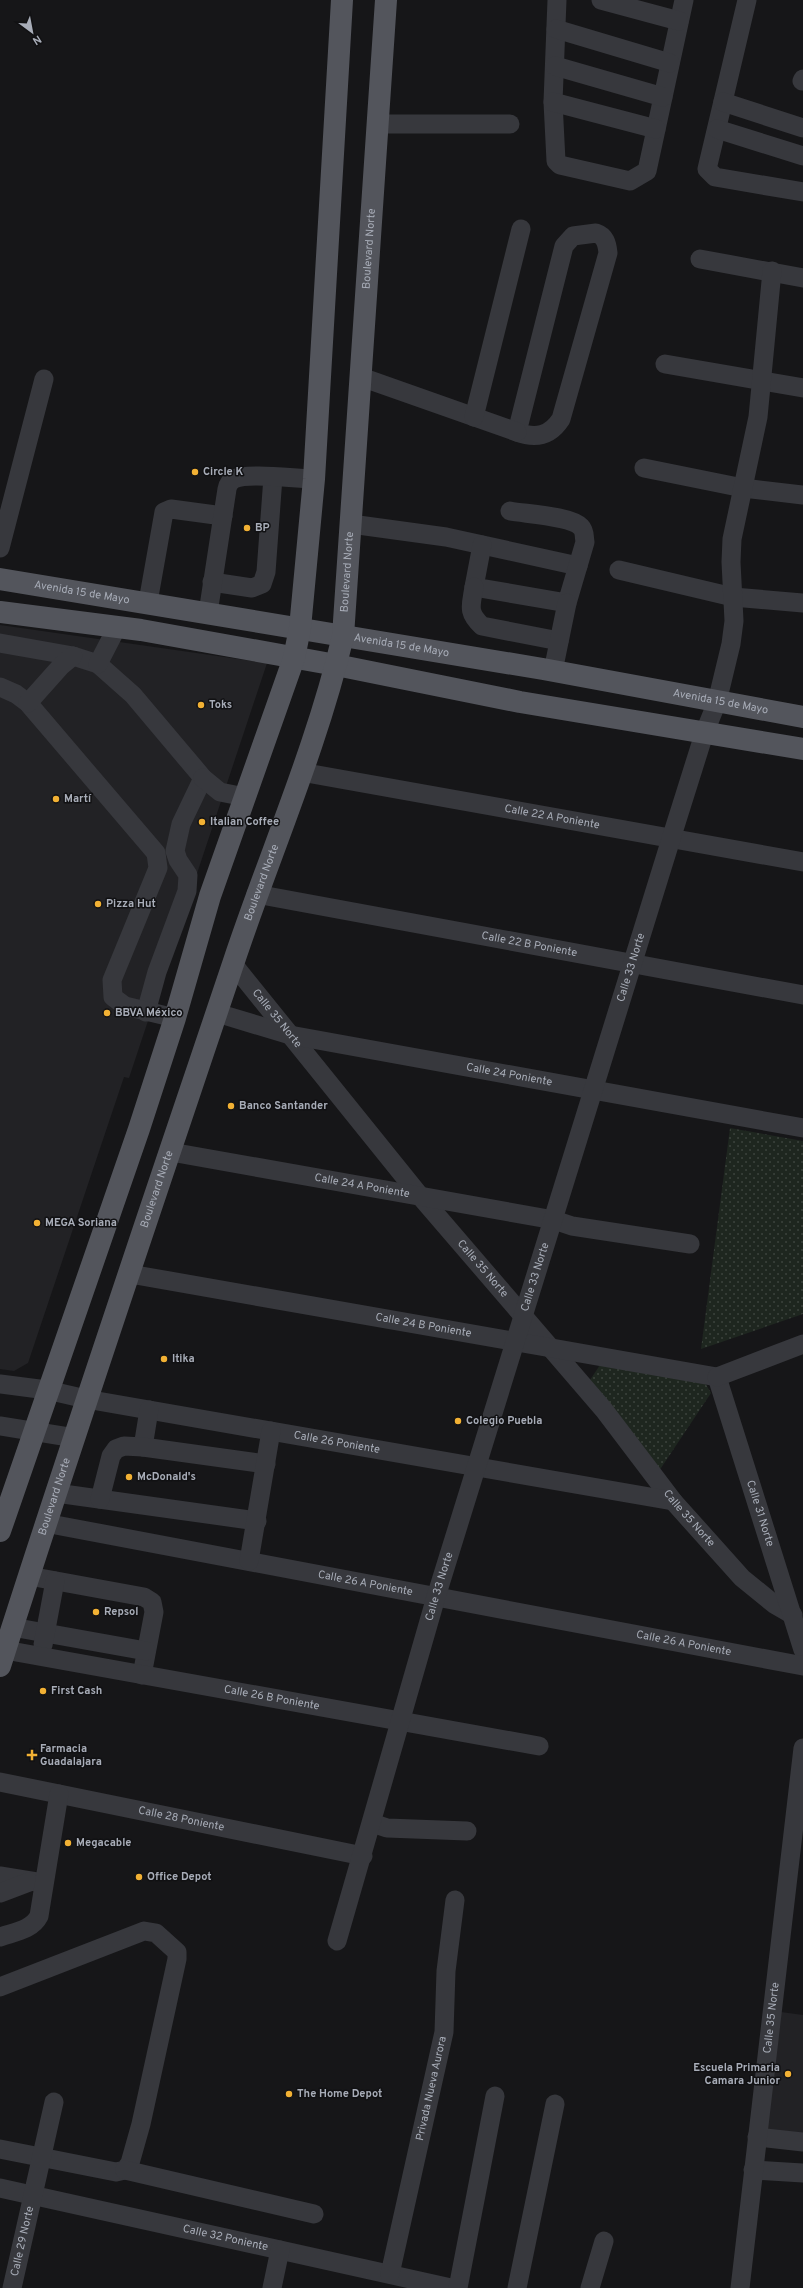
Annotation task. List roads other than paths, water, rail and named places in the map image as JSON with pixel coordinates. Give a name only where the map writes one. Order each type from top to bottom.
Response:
[{"type":"main road","points":[[0,1531],[175,1018],[210,896],[294,658],[300,628],[314,480],[342,0]]},
{"type":"main road","name":"Boulevard Norte","points":[[2,1658],[75,1438],[86,1399],[130,1274],[256,894],[301,772],[336,665],[343,636],[386,0]]},
{"type":"main road","name":"Avenida 15 de Mayo","points":[[0,579],[148,602],[553,671],[803,717]]},
{"type":"main road","points":[[0,612],[117,627],[336,665],[520,702],[704,734],[803,749]]},
{"type":"street","points":[[557,0],[553,102],[556,161],[560,165],[630,181],[647,171],[684,0]]},
{"type":"street","points":[[601,0],[679,21]]},
{"type":"street","points":[[747,0],[708,169],[715,178],[803,192]]},
{"type":"street","points":[[556,29],[670,63]]},
{"type":"street","points":[[555,66],[663,97]]},
{"type":"street","points":[[553,102],[656,129]]},
{"type":"street","points":[[723,102],[803,128]]},
{"type":"street","points":[[378,124],[510,124]]},
{"type":"street","points":[[717,129],[803,156]]},
{"type":"street","points":[[474,417],[521,229]]},
{"type":"street","points":[[361,377],[517,432],[538,437],[555,428],[561,418],[608,253],[607,245],[601,235],[596,233],[573,236],[564,246],[517,432]]},
{"type":"street","points":[[700,259],[772,271],[803,278]]},
{"type":"street","name":"Calle 33 Norte","points":[[337,1941],[363,1856],[436,1597],[554,1220],[671,838],[704,734],[717,702],[731,644],[734,621],[731,562],[732,539],[758,417],[772,271]]},
{"type":"street","points":[[665,364],[803,388]]},
{"type":"street","points":[[0,548],[44,379]]},
{"type":"street","points":[[644,468],[743,488],[803,495]]},
{"type":"street","points":[[208,613],[227,488],[231,480],[250,476],[314,480]]},
{"type":"street","points":[[212,582],[252,588],[262,584],[266,572],[273,477]]},
{"type":"street","points":[[148,602],[164,512],[171,509],[223,516]]},
{"type":"street","points":[[510,511],[565,520],[581,527],[584,533],[584,542],[567,603],[553,671]]},
{"type":"street","points":[[351,524],[446,537],[578,566]]},
{"type":"street","points":[[482,545],[471,607],[472,617],[482,626],[559,641]]},
{"type":"street","points":[[620,570],[733,596],[803,604]]},
{"type":"street","points":[[474,587],[567,603]]},
{"type":"street","points":[[98,664],[117,627]]},
{"type":"street","points":[[0,643],[73,656],[98,664],[132,695],[203,778],[220,792],[245,797]]},
{"type":"street","points":[[28,703],[61,666],[73,656]]},
{"type":"street","points":[[0,687],[16,694],[28,703],[156,854],[158,868],[112,980],[111,990],[112,997],[117,1002],[146,1012],[175,1018]]},
{"type":"street","name":"Calle 22 A Poniente","points":[[301,772],[803,862]]},
{"type":"street","points":[[146,1012],[189,881],[176,851],[181,824],[203,778]]},
{"type":"street","points":[[156,854],[176,851]]},
{"type":"street","name":"Calle 22 B Poniente","points":[[256,894],[803,995]]},
{"type":"street","name":"Calle 35 Norte","points":[[233,964],[420,1196],[524,1315],[604,1410],[673,1501],[742,1578],[774,1604],[793,1615]]},
{"type":"street","name":"Calle 24 Poniente","points":[[217,1013],[290,1035],[803,1128]]},
{"type":"street","name":"Calle 24 A Poniente","points":[[171,1152],[554,1220],[572,1226],[690,1244]]},
{"type":"street","name":"Calle 24 B Poniente","points":[[130,1274],[717,1377]]},
{"type":"street","points":[[717,1377],[803,1344]]},
{"type":"street","name":"Calle 31 Norte","points":[[717,1377],[803,1650]]},
{"type":"street","name":"Calle 26 Poniente","points":[[0,1384],[47,1390],[86,1399],[673,1501]]},
{"type":"street","points":[[143,1447],[149,1410]]},
{"type":"street","points":[[0,1426],[75,1438]]},
{"type":"street","points":[[249,1561],[257,1521],[271,1431]]},
{"type":"street","points":[[100,1499],[111,1456],[116,1449],[124,1446],[143,1447],[266,1464]]},
{"type":"street","points":[[56,1493],[257,1521]]},
{"type":"street","name":"Calle 26 A Poniente","points":[[46,1523],[803,1666]]},
{"type":"street","points":[[29,1576],[144,1597],[152,1602],[154,1612],[142,1675]]},
{"type":"street","points":[[41,1657],[55,1581]]},
{"type":"street","points":[[12,1626],[146,1651]]},
{"type":"street","name":"Calle 26 B Poniente","points":[[2,1658],[41,1657],[539,1746]]},
{"type":"street","name":"Calle 35 Norte","points":[[738,2287],[803,1748]]},
{"type":"street","name":"Calle 28 Poniente","points":[[0,1782],[363,1856]]},
{"type":"street","points":[[0,1937],[30,1927],[36,1923],[39,1916],[36,1882],[59,1794]]},
{"type":"street","points":[[372,1823],[387,1828],[467,1831]]},
{"type":"street","points":[[0,1876],[36,1882]]},
{"type":"street","points":[[0,1894],[36,1882]]},
{"type":"street","name":"Privada Nueva Aurora","points":[[390,2274],[444,2032],[446,1972],[455,1900]]},
{"type":"street","points":[[0,1987],[144,1931],[156,1933],[177,1952],[177,1958],[141,2124],[130,2163],[125,2170]]},
{"type":"street","points":[[458,2288],[495,2096]]},
{"type":"street","name":"Calle 29 Norte","points":[[12,2288],[54,2102]]},
{"type":"street","points":[[517,2288],[555,2104]]},
{"type":"street","points":[[757,2137],[803,2142]]},
{"type":"street","points":[[0,2149],[41,2159],[116,2172],[125,2170],[314,2214]]},
{"type":"street","points":[[753,2170],[803,2173]]},
{"type":"street","name":"Calle 32 Poniente","points":[[0,2188],[33,2194],[451,2288]]},
{"type":"street","points":[[590,2288],[604,2241]]},
{"type":"street","points":[[272,2288],[280,2250]]},
{"type":"place","name":"Circle K","points":[[195,472]]},
{"type":"place","name":"BP","points":[[247,528]]},
{"type":"place","name":"Toks","points":[[201,705]]},
{"type":"place","name":"Martí","points":[[56,799]]},
{"type":"place","name":"Italian Coffee","points":[[202,822]]},
{"type":"place","name":"Pizza Hut","points":[[98,904]]},
{"type":"place","name":"BBVA México","points":[[107,1013]]},
{"type":"place","name":"Banco Santander","points":[[231,1106]]},
{"type":"place","name":"MEGA Soriana","points":[[37,1223]]},
{"type":"place","name":"Itika","points":[[164,1359]]},
{"type":"place","name":"Colegio Puebla","points":[[458,1421]]},
{"type":"place","name":"McDonald's","points":[[129,1477]]},
{"type":"place","name":"Repsol","points":[[96,1612]]},
{"type":"place","name":"First Cash","points":[[43,1691]]},
{"type":"place","name":"Farmacia Guadalajara","points":[[32,1755]]},
{"type":"place","name":"Megacable","points":[[68,1843]]},
{"type":"place","name":"Office Depot","points":[[139,1877]]},
{"type":"place","name":"Escuela Primaria Camara Junior","points":[[788,2074]]},
{"type":"place","name":"The Home Depot","points":[[289,2094]]}]
